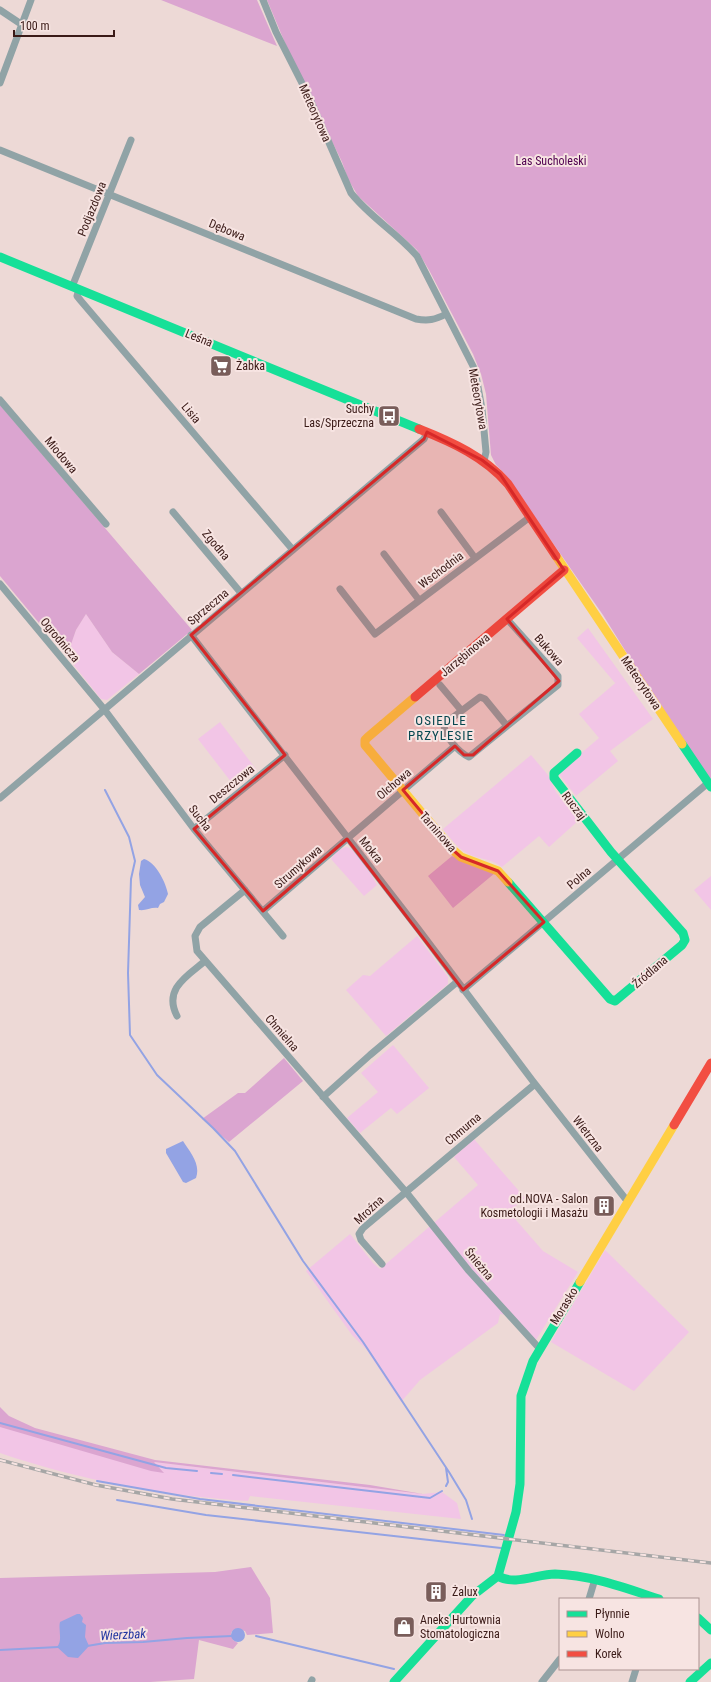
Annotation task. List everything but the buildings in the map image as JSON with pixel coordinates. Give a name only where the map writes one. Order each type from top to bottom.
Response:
[{"type":"street","points":[[0,83],[31,0]]},
{"type":"street","name":"Meteorytowa","points":[[263,0],[276,32],[309,97],[351,193],[359,203],[405,243],[417,256],[474,370],[485,432],[486,452],[484,461],[505,480],[529,518],[710,785]]},
{"type":"street","points":[[0,10],[14,21],[21,24]]},
{"type":"street","name":"Podjazdowa","points":[[75,288],[109,195],[132,140]]},
{"type":"street","name":"Dębowa","points":[[0,150],[416,319],[426,321],[446,314]]},
{"type":"street","name":"Leśna","points":[[0,257],[427,432],[484,461]]},
{"type":"street","name":"Lisia","points":[[75,288],[81,301],[293,550]]},
{"type":"street","name":"Miodowa","points":[[0,400],[106,524]]},
{"type":"street","name":"Sprzeczna","points":[[0,798],[424,439],[427,432]]},
{"type":"street","name":"Zgodna","points":[[173,512],[242,593]]},
{"type":"street","name":"Wschodnia","points":[[440,512],[475,558]]},
{"type":"street","name":"Wschodnia","points":[[340,589],[375,634],[529,518]]},
{"type":"street","name":"Wschodnia","points":[[384,554],[419,600]]},
{"type":"street","name":"Jarzębinowa","points":[[365,740],[564,570]]},
{"type":"street","name":"Ogrodnicza","points":[[0,584],[104,710]]},
{"type":"street","name":"Bukowa","points":[[507,619],[558,676],[559,682],[558,685],[548,694],[507,726]]},
{"type":"street","name":"Mokra","points":[[191,635],[285,755],[533,1082]]},
{"type":"street","points":[[440,685],[461,710]]},
{"type":"street","points":[[480,697],[485,699],[507,726],[469,757],[464,755],[455,746],[447,735],[444,724],[480,697]]},
{"type":"street","name":"Sucha","points":[[104,710],[194,829],[283,936]]},
{"type":"street","name":"Tarninowa","points":[[365,740],[365,745],[453,850],[461,857],[498,871],[544,922]]},
{"type":"street","name":"Olchowa","points":[[347,838],[455,746]]},
{"type":"street","name":"Ruczaj","points":[[577,753],[554,773],[554,778],[598,836],[619,859]]},
{"type":"street","name":"Deszczowa","points":[[194,829],[285,755]]},
{"type":"street","name":"Polna","points":[[463,990],[710,785]]},
{"type":"street","name":"Strumykowa","points":[[263,912],[347,838]]},
{"type":"street","name":"Źródlana","points":[[544,922],[610,999],[615,1001],[622,997],[682,945],[685,940],[683,933],[619,859]]},
{"type":"street","name":"Chmielna","points":[[245,890],[200,927],[195,936],[197,951],[406,1192]]},
{"type":"street","points":[[177,1016],[173,1009],[173,994],[180,981],[206,961]]},
{"type":"street","points":[[323,1097],[370,1055],[457,982]]},
{"type":"street","name":"Morasko","points":[[498,1576],[498,1571],[508,1544],[518,1500],[521,1396],[526,1378],[539,1348],[711,1063]]},
{"type":"street","name":"Chmurna","points":[[406,1192],[533,1082]]},
{"type":"street","name":"Wietrzna","points":[[533,1082],[628,1202]]},
{"type":"street","name":"Mroźna","points":[[382,1264],[361,1240],[359,1234],[363,1228],[406,1192]]},
{"type":"street","name":"Śnieżna","points":[[406,1192],[469,1271],[539,1348]]},
{"type":"street","points":[[394,1682],[472,1596],[498,1576],[507,1581],[552,1574],[595,1579],[654,1598]]},
{"type":"street","points":[[589,1598],[595,1579]]},
{"type":"street","points":[[699,1619],[711,1630]]},
{"type":"street","points":[[542,1682],[559,1660]]},
{"type":"street","points":[[690,1682],[711,1663]]},
{"type":"street","points":[[632,1682],[636,1670]]},
{"type":"highlighted area","points":[[427,432],[482,460],[500,474],[564,570],[507,619],[559,681],[473,755],[464,755],[455,746],[403,790],[453,850],[461,857],[498,871],[544,922],[463,990],[347,839],[263,911],[194,829],[285,755],[191,635],[424,439]]},
{"type":"shaded area","points":[[86,614],[112,652],[139,674],[107,700],[101,699],[64,653],[68,652],[76,630]]},
{"type":"shaded area","points":[[588,628],[653,719],[610,751],[618,761],[576,796],[558,773],[599,738],[579,714],[620,679],[615,683],[577,638]]},
{"type":"shaded area","points":[[220,722],[256,769],[235,787],[198,739]]},
{"type":"shaded area","points":[[531,755],[548,775],[556,792],[579,820],[549,847],[539,836],[502,867],[492,861],[468,854],[456,845],[443,829]]},
{"type":"shaded area","points":[[346,847],[359,857],[377,885],[364,896],[331,859],[337,851]]},
{"type":"shaded area","points":[[711,876],[711,910],[694,890]]},
{"type":"shaded area","points":[[417,936],[448,977],[448,984],[386,1036],[346,990],[363,975],[370,976]]},
{"type":"shaded area","points":[[393,1045],[429,1088],[397,1114],[391,1108],[360,1133],[347,1118],[378,1092],[361,1073]]},
{"type":"shaded area","points":[[474,1139],[525,1198],[509,1212],[543,1251],[578,1272],[536,1340],[513,1316],[500,1314],[498,1323],[420,1380],[401,1402],[366,1349],[352,1335],[306,1271],[350,1234],[373,1263],[380,1269],[478,1185],[454,1157]]},
{"type":"shaded area","points":[[605,1250],[689,1332],[634,1391],[551,1342]]},
{"type":"shaded area","points":[[0,1421],[153,1462],[423,1494],[442,1492],[457,1503],[461,1519],[250,1496],[248,1501],[217,1499],[154,1491],[91,1479],[30,1463],[0,1453]]},
{"type":"green space","points":[[161,0],[257,0],[277,46]]},
{"type":"green space","name":"Las Sucholeski","points":[[267,0],[711,0],[711,780],[661,708],[603,615],[504,473],[496,465],[491,455],[486,394],[481,374],[473,354],[417,250],[358,196],[348,179],[342,162],[288,50]]},
{"type":"green space","points":[[0,405],[192,630],[139,674],[112,652],[86,614],[76,630],[68,653],[64,653],[0,576]]},
{"type":"green space","points":[[452,856],[495,873],[453,908],[428,876]]},
{"type":"green space","points":[[284,1058],[303,1081],[229,1142],[202,1119],[238,1093],[245,1093]]},
{"type":"green space","points":[[0,1407],[9,1416],[35,1428],[155,1460],[370,1485],[423,1494],[154,1462],[164,1473],[151,1471],[0,1427]]},
{"type":"green space","points":[[251,1567],[270,1598],[273,1633],[247,1635],[245,1631],[237,1629],[234,1630],[231,1633],[233,1640],[238,1643],[233,1649],[199,1640],[194,1679],[150,1682],[0,1682],[0,1578],[215,1572]]},
{"type":"water","points":[[144,859],[153,864],[156,868],[163,879],[168,894],[164,902],[160,904],[158,908],[139,910],[138,905],[145,897],[140,885],[139,874],[141,861]]},
{"type":"water","points":[[183,1141],[192,1154],[197,1168],[196,1178],[186,1183],[183,1182],[166,1153],[166,1149]]},
{"type":"water","points":[[80,1614],[83,1618],[82,1622],[86,1625],[85,1637],[89,1646],[78,1658],[68,1657],[57,1647],[60,1641],[60,1622]]},
{"type":"water","points":[[235,1628],[241,1628],[245,1632],[245,1638],[241,1642],[235,1642],[231,1638],[231,1632]]},
{"type":"waterway","points":[[105,790],[129,837],[135,861],[131,879],[128,973],[130,1035],[157,1075],[235,1151],[303,1261],[363,1342],[449,1472],[466,1500],[472,1519]]},
{"type":"waterway","points":[[0,1423],[166,1468],[197,1471]]},
{"type":"waterway","points":[[446,1468],[448,1482],[446,1486]]},
{"type":"waterway","points":[[211,1473],[222,1474]]},
{"type":"waterway","points":[[233,1475],[430,1498],[442,1491]]},
{"type":"waterway","points":[[97,1481],[200,1499],[504,1535]]},
{"type":"waterway","points":[[117,1500],[206,1515],[501,1548]]},
{"type":"waterway","name":"Wierzbak","points":[[87,1646],[105,1643],[232,1636]]},
{"type":"waterway","name":"Wierzbak","points":[[256,1636],[394,1669]]},
{"type":"waterway","name":"Wierzbak","points":[[0,1650],[58,1647]]},
{"type":"railway","points":[[0,1460],[96,1485],[172,1499],[711,1563]]},
{"type":"traffic: fast","points":[[0,257],[419,429]]},
{"type":"traffic: fast","points":[[682,744],[711,787]]},
{"type":"traffic: fast","points":[[508,882],[610,999],[615,1001],[682,945],[685,940],[683,933],[611,852],[554,778],[554,773],[577,753]]},
{"type":"traffic: fast","points":[[498,1576],[516,1512],[520,1484],[521,1396],[533,1361],[580,1282]]},
{"type":"traffic: fast","points":[[498,1576],[505,1579],[519,1580],[548,1574],[568,1575],[595,1579],[656,1598]]},
{"type":"traffic: fast","points":[[394,1682],[472,1596],[498,1576]]},
{"type":"traffic: fast","points":[[699,1619],[711,1630]]},
{"type":"traffic: fast","points":[[690,1682],[711,1663]]},
{"type":"traffic: slow","points":[[556,556],[682,744]]},
{"type":"traffic: slow","points":[[415,697],[368,737],[365,740],[365,745],[453,850],[461,857],[498,871],[508,882]]},
{"type":"traffic: slow","points":[[580,1282],[674,1125]]},
{"type":"traffic: jam","points":[[419,429],[444,439],[467,451],[499,474],[508,484],[556,556]]},
{"type":"traffic: jam","points":[[415,697],[564,570]]},
{"type":"traffic: jam","points":[[674,1125],[711,1063]]},
{"type":"place","name":"Żabka","points":[[221,366]]},
{"type":"place","name":"Suchy Las/Sprzeczna","points":[[389,416]]},
{"type":"place","name":"od.NOVA - Salon Kosmetologii i Masażu","points":[[604,1206]]},
{"type":"place","name":"Żalux","points":[[436,1592]]},
{"type":"place","name":"Aneks Hurtownia Stomatologiczna","points":[[404,1627]]},
{"type":"district","name":"OSIEDLE PRZYLESIE","points":[[441,728]]}]
